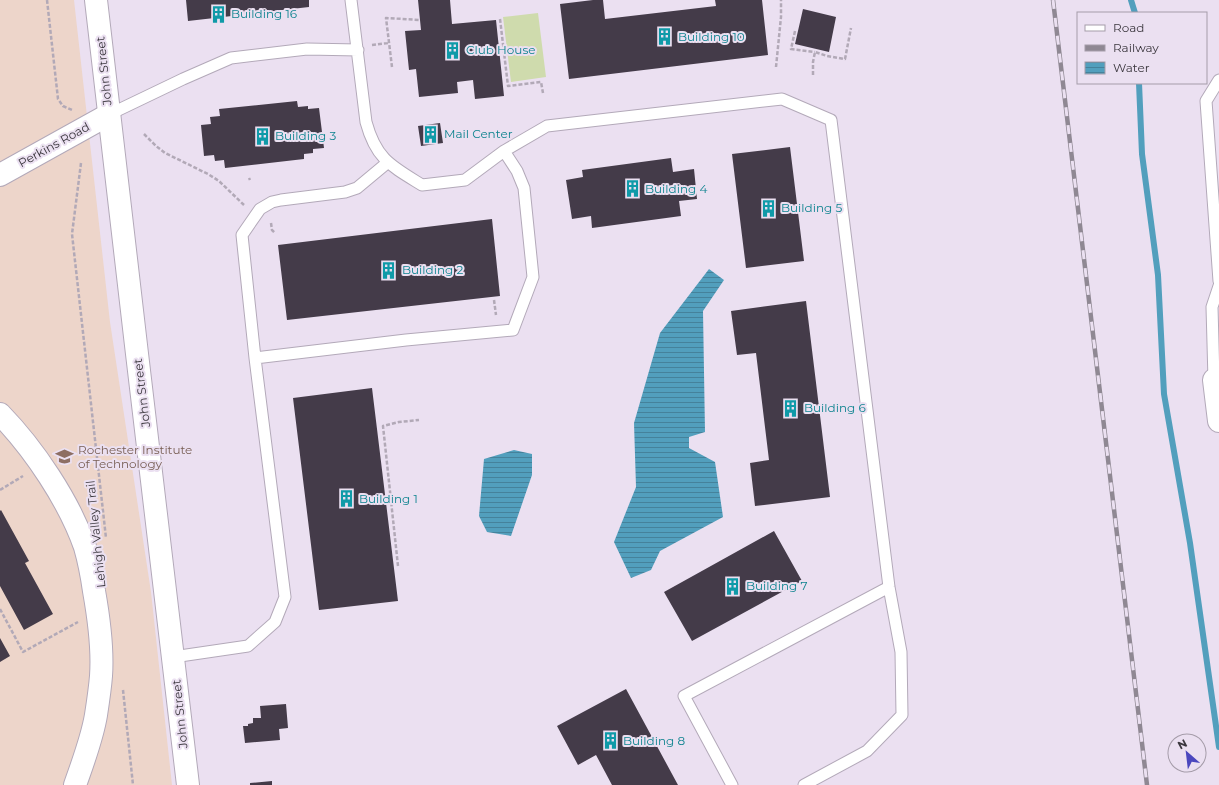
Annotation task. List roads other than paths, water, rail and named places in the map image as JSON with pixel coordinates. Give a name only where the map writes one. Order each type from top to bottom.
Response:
[{"type":"street","name":"John Street","points":[[96,0],[108,116],[188,785]]},
{"type":"street","name":"Perkins Road","points":[[0,175],[108,116]]},
{"type":"street","points":[[1214,380],[1219,421]]},
{"type":"street","points":[[0,414],[41,464],[73,520],[85,547],[92,580],[98,612],[101,676],[96,717],[75,785]]},
{"type":"lane","points":[[351,0],[366,122],[370,135],[378,152],[387,163],[422,185],[464,180],[504,151],[547,126],[782,99],[831,120],[889,587],[901,652],[902,715],[867,751],[804,785]]},
{"type":"lane","points":[[108,116],[183,79],[231,58],[307,49],[358,50]]},
{"type":"lane","points":[[1219,80],[1206,101],[1219,281]]},
{"type":"lane","points":[[255,358],[406,340],[513,330],[533,277],[524,188],[504,151]]},
{"type":"lane","points":[[173,656],[248,646],[275,622],[285,597],[255,358],[242,234],[260,208],[264,206],[281,200],[345,192],[357,188],[387,163]]},
{"type":"lane","points":[[1214,380],[1212,307],[1219,286]]},
{"type":"lane","points":[[732,785],[684,696],[889,587]]},
{"type":"water","points":[[709,269],[724,280],[703,311],[705,432],[689,437],[689,448],[715,462],[723,517],[660,551],[651,570],[631,578],[614,542],[636,487],[634,423],[660,333]]},
{"type":"water","points":[[514,450],[532,454],[532,475],[511,536],[487,532],[479,516],[484,459]]},
{"type":"waterway","points":[[1131,0],[1135,12]]},
{"type":"waterway","points":[[1139,84],[1142,154],[1158,275],[1164,394],[1190,543],[1219,747]]},
{"type":"railway","points":[[1053,0],[1147,785]]},
{"type":"place","name":"Building 16","points":[[218,14]]},
{"type":"place","name":"Building 10","points":[[665,37]]},
{"type":"place","name":"Club House","points":[[453,50]]},
{"type":"place","name":"Mail Center","points":[[431,134]]},
{"type":"place","name":"Building 3","points":[[262,136]]},
{"type":"place","name":"Building 4","points":[[632,189]]},
{"type":"place","name":"Building 5","points":[[768,208]]},
{"type":"place","name":"Building 2","points":[[389,270]]},
{"type":"place","name":"Building 6","points":[[791,408]]},
{"type":"place","name":"Rochester Institute of Technology","points":[[65,457]]},
{"type":"place","name":"Building 1","points":[[346,499]]},
{"type":"place","name":"Building 7","points":[[733,586]]},
{"type":"place","name":"Building 8","points":[[610,741]]}]
